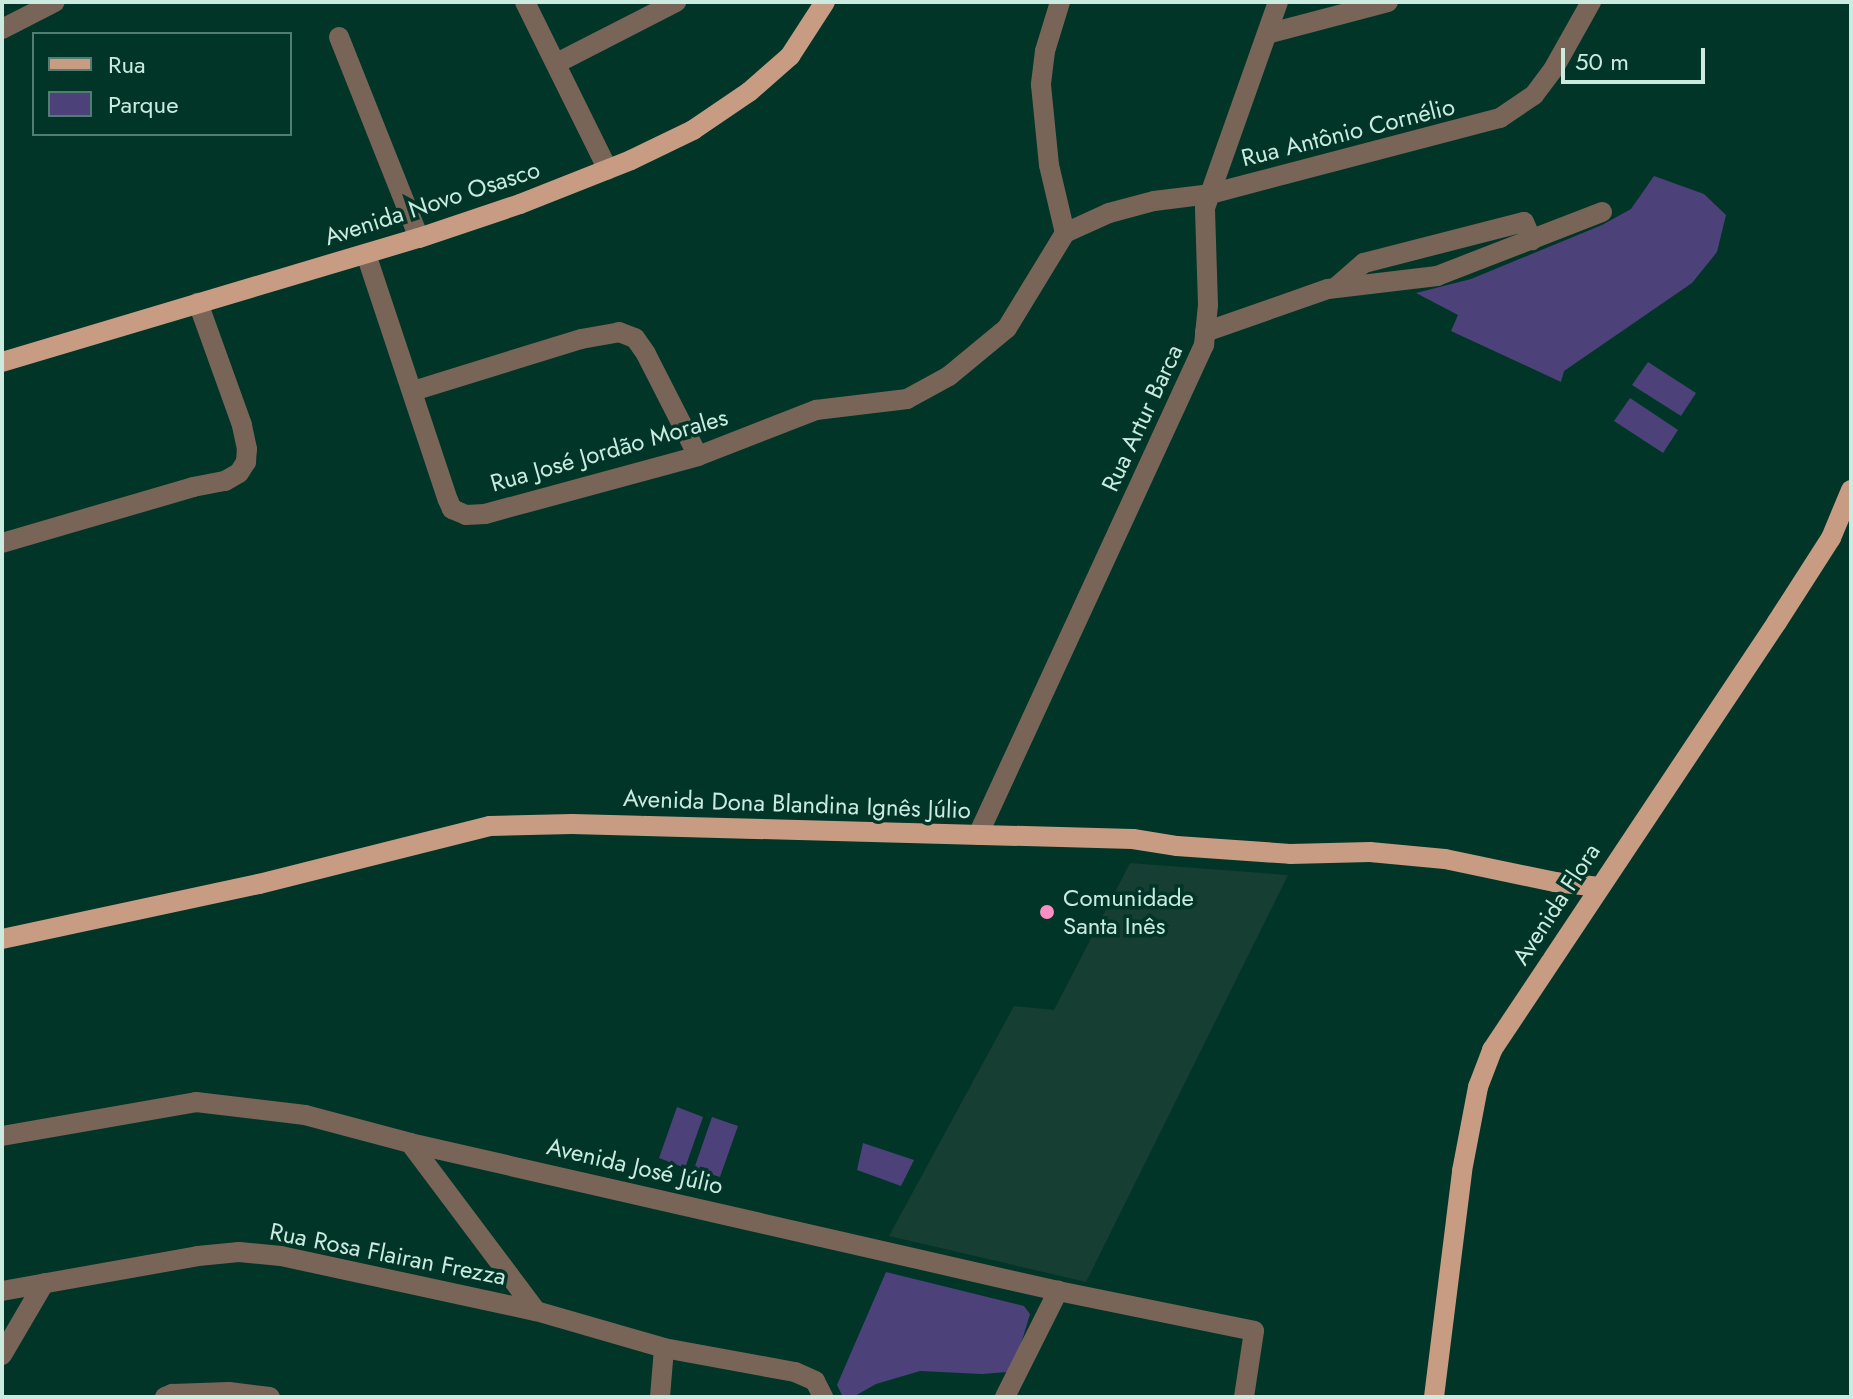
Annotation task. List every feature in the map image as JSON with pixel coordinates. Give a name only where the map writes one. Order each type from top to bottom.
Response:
[{"type":"main road","name":"Avenida Novo Osasco","points":[[2,362],[419,238],[608,170],[693,130],[749,92],[790,56],[825,2]]},
{"type":"main road","name":"Avenida Flora","points":[[1434,1397],[1462,1171],[1478,1087],[1492,1050],[1831,538],[1851,490]]},
{"type":"main road","name":"Avenida Dona Blandina Ignês Júlio","points":[[2,939],[259,884],[490,826],[572,824],[1133,839],[1177,846],[1290,854],[1385,853],[1445,859],[1555,882],[1600,887]]},
{"type":"street","points":[[2,29],[55,2]]},
{"type":"street","points":[[525,2],[608,170]]},
{"type":"street","points":[[557,63],[676,2]]},
{"type":"street","points":[[1060,2],[1045,51],[1041,85],[1049,165],[1065,233]]},
{"type":"street","name":"Rua Artur Barca","points":[[978,835],[1204,345],[1208,305],[1205,208],[1278,2]]},
{"type":"street","points":[[1267,34],[1388,2]]},
{"type":"street","name":"Rua Antônio Cornélio","points":[[1065,233],[1109,213],[1154,201],[1210,194],[1500,118],[1534,95],[1554,68],[1591,2]]},
{"type":"street","points":[[339,37],[419,238]]},
{"type":"street","points":[[1205,332],[1335,288],[1437,276],[1602,212]]},
{"type":"street","points":[[1335,288],[1364,263],[1524,222],[1532,240]]},
{"type":"street","name":"Rua José Jordão Morales","points":[[366,254],[452,509],[466,515],[485,514],[698,456],[816,410],[907,399],[949,376],[1007,328],[1065,233]]},
{"type":"street","points":[[2,543],[193,487],[225,481],[239,473],[246,462],[242,425],[198,303]]},
{"type":"street","points":[[413,391],[581,339],[619,332],[635,338],[646,354],[698,456]]},
{"type":"street","name":"Avenida José Júlio","points":[[2,1136],[196,1102],[305,1115],[410,1143],[1058,1291],[1254,1331],[1244,1397]]},
{"type":"street","points":[[410,1143],[536,1311]]},
{"type":"street","name":"Rua Rosa Flairan Frezza","points":[[2,1291],[239,1252],[281,1256],[536,1311],[664,1348],[795,1372],[815,1381],[823,1397]]},
{"type":"street","points":[[2,1355],[44,1283]]},
{"type":"street","points":[[1005,1397],[1058,1291]]},
{"type":"street","points":[[660,1397],[664,1348]]},
{"type":"street","points":[[168,1395],[229,1392],[270,1397]]},
{"type":"shaded area","points":[[1130,863],[1288,875],[1086,1282],[889,1236],[1014,1006],[1054,1010]]},
{"type":"green space","points":[[1654,176],[1704,194],[1726,215],[1717,252],[1692,283],[1564,371],[1561,382],[1451,331],[1458,315],[1416,293],[1471,279],[1602,225],[1631,209]]},
{"type":"green space","points":[[1648,362],[1696,393],[1681,416],[1632,385]]},
{"type":"green space","points":[[1630,398],[1678,430],[1663,453],[1614,421]]},
{"type":"green space","points":[[677,1107],[703,1117],[685,1168],[659,1158]]},
{"type":"green space","points":[[712,1117],[738,1126],[720,1177],[694,1169]]},
{"type":"green space","points":[[863,1143],[914,1160],[901,1186],[857,1170]]},
{"type":"green space","points":[[886,1272],[1024,1306],[1030,1314],[1021,1344],[1007,1372],[920,1371],[876,1384],[853,1397],[843,1397],[837,1385]]},
{"type":"place","name":"Comunidade Santa Inês","points":[[1047,912]]}]
